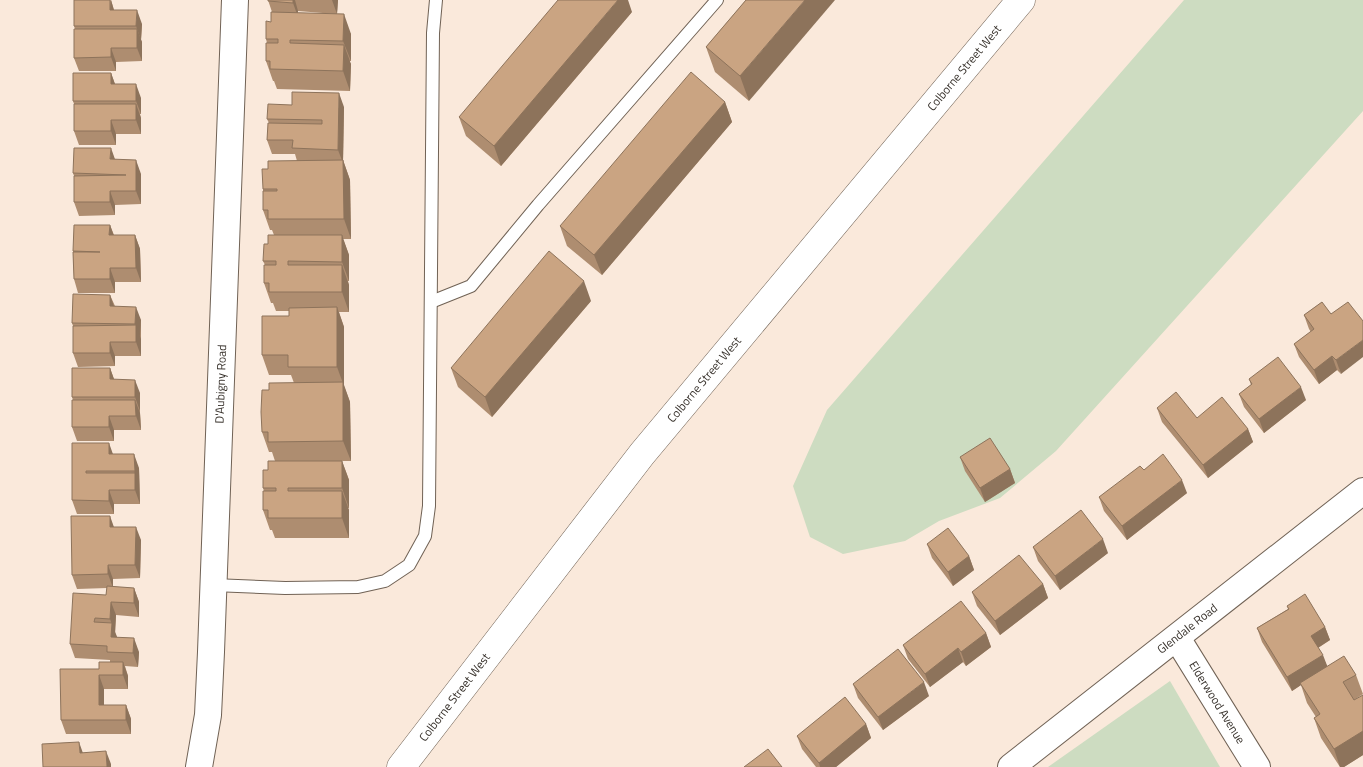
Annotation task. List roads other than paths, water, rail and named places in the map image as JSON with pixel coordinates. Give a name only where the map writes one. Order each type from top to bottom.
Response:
[{"type":"main road","name":"Colborne Street West","points":[[401,767],[642,454],[1021,0]]},
{"type":"street","name":"D'Aubigny Road","points":[[199,767],[208,715],[235,0]]},
{"type":"street","name":"Glendale Road","points":[[1011,767],[1363,491]]},
{"type":"street","name":"Elderwood Avenue","points":[[1177,638],[1258,767]]},
{"type":"lane","points":[[213,585],[285,588],[358,587],[385,581],[408,565],[425,536],[429,506],[432,302],[432,34],[436,0]]},
{"type":"lane","points":[[432,302],[472,286],[538,205],[718,0]]}]
